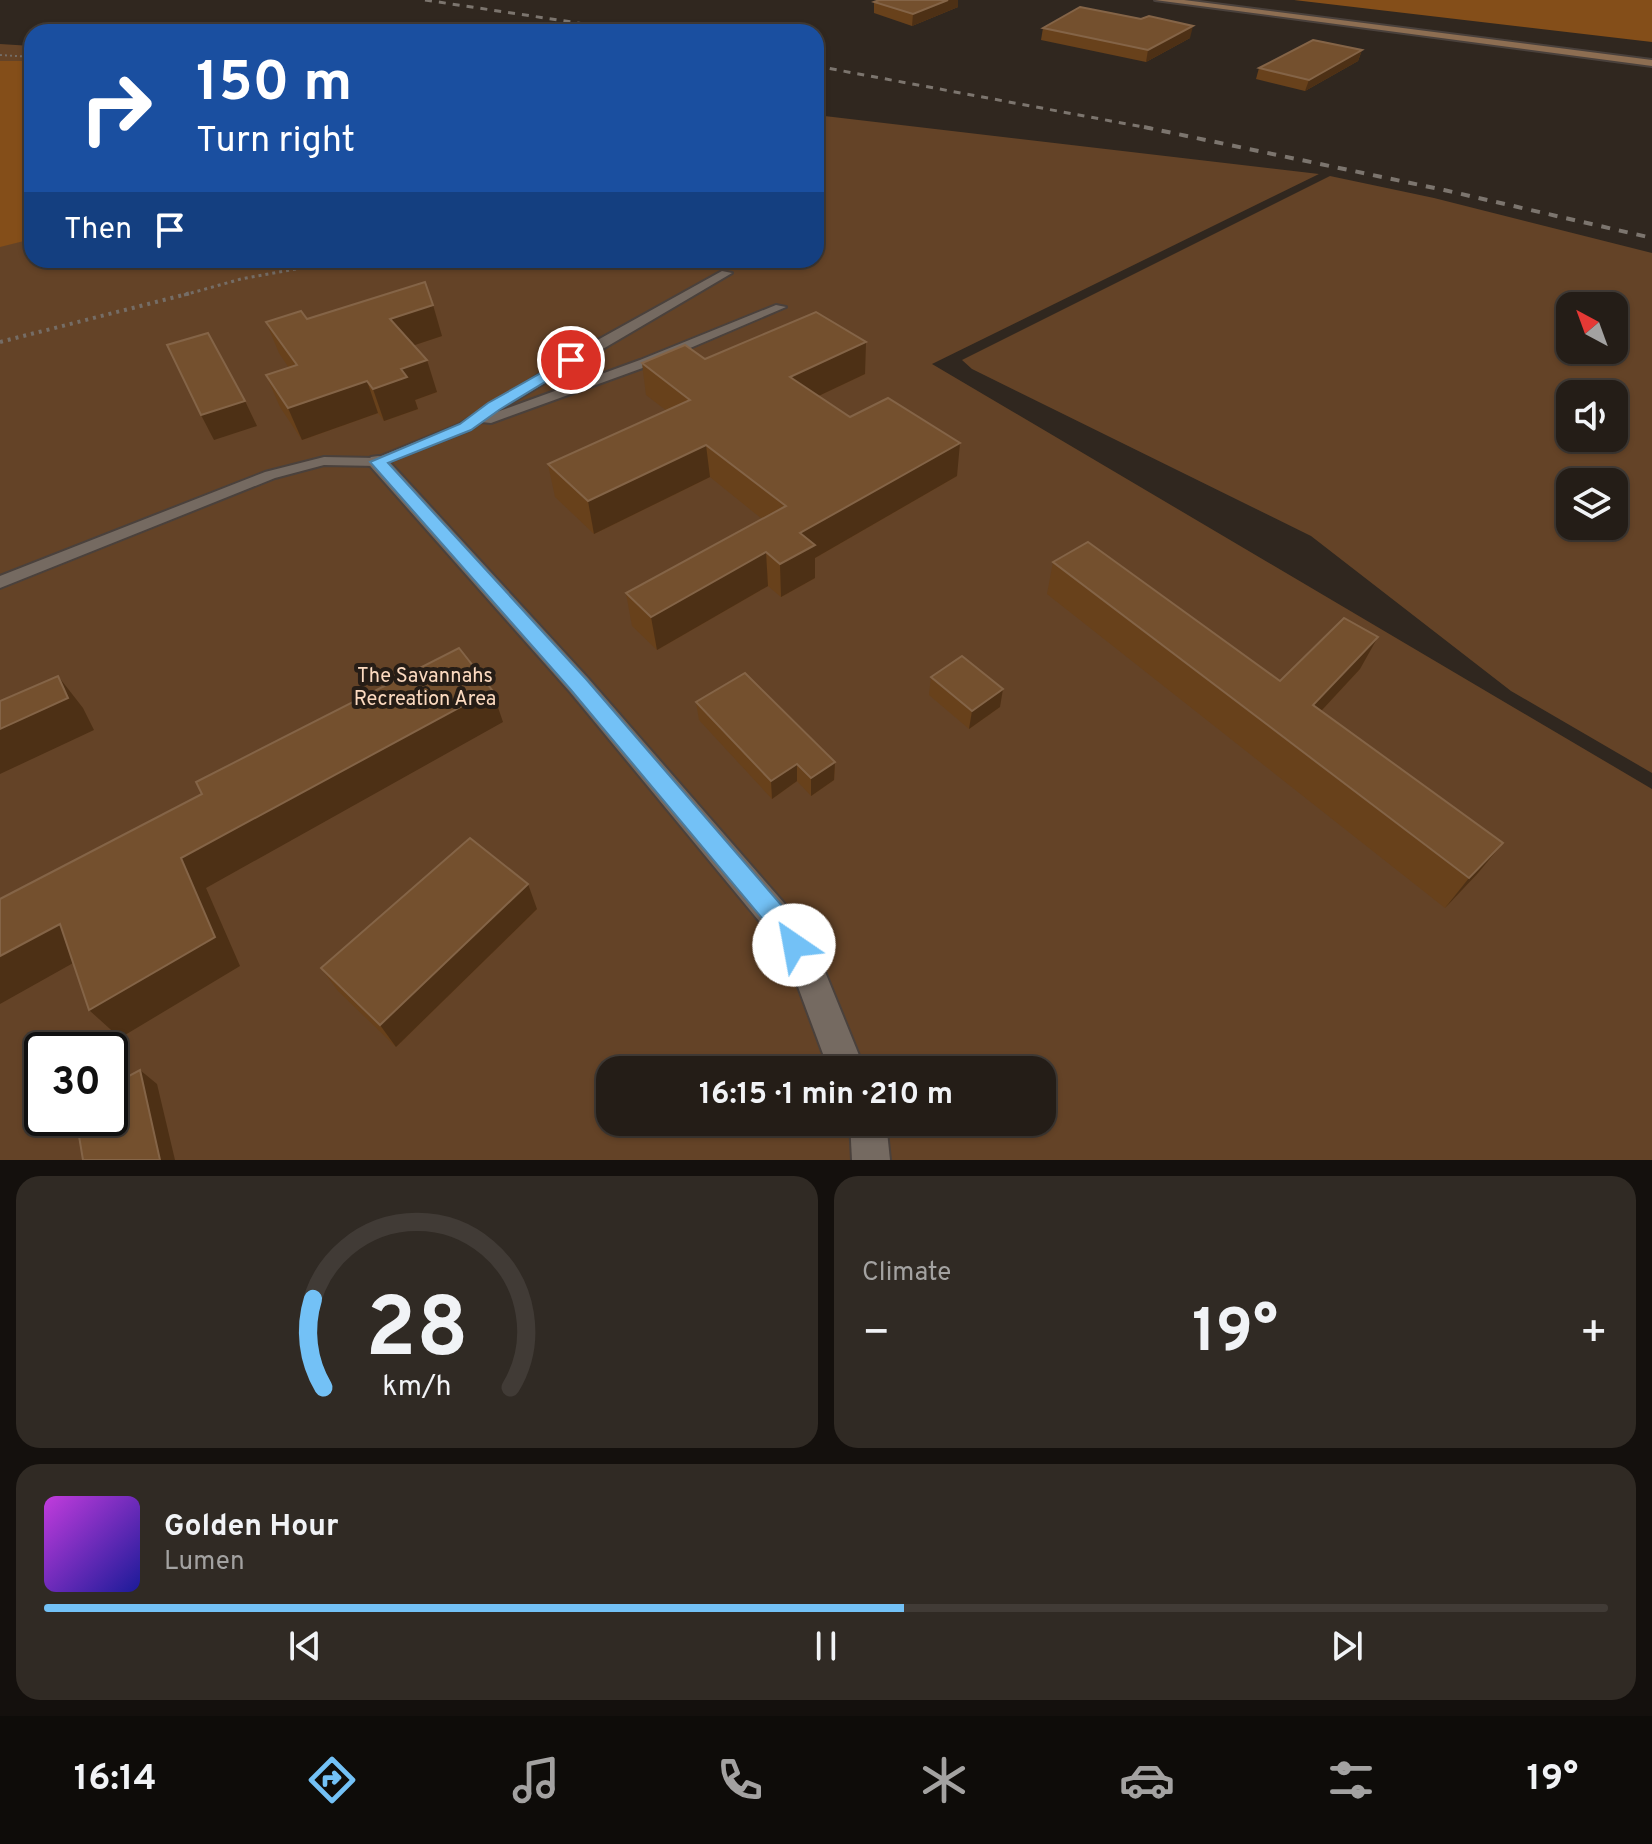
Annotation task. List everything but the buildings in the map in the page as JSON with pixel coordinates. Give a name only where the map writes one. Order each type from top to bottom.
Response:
[{"type":"main road","points":[[1160,0],[1652,63]]},
{"type":"street","points":[[378,462],[579,685],[780,922],[807,968],[842,1056]]},
{"type":"street","points":[[869,1136],[871,1160]]},
{"type":"lane","points":[[465,427],[532,383],[726,273]]},
{"type":"lane","points":[[0,582],[270,475],[324,461],[378,462],[465,427],[644,363],[780,307]]},
{"type":"path","points":[[0,55],[24,56]]},
{"type":"path","points":[[0,342],[141,308],[241,279],[301,268]]},
{"type":"green space","name":"The Savannahs Recreation Area","points":[[0,44],[24,46],[24,268],[824,268],[824,116],[1319,174],[932,364],[1652,789],[1652,1160],[0,1160]]},
{"type":"green space","points":[[1330,176],[1434,198],[1652,253],[1652,773],[1511,691],[1311,536],[972,369],[962,360]]},
{"type":"shaded area","points":[[1294,0],[1652,0],[1652,42]]},
{"type":"shaded area","points":[[0,61],[24,61],[24,241],[0,247]]},
{"type":"railway","points":[[425,0],[585,24]]},
{"type":"railway","points":[[824,67],[1150,128]]},
{"type":"railway","points":[[1144,127],[1150,128]]},
{"type":"railway","points":[[1150,128],[1154,129]]},
{"type":"railway","points":[[1150,128],[1444,190],[1652,238]]},
{"type":"route","points":[[571,360],[465,427],[378,462],[579,685],[780,922],[794,945]]}]
